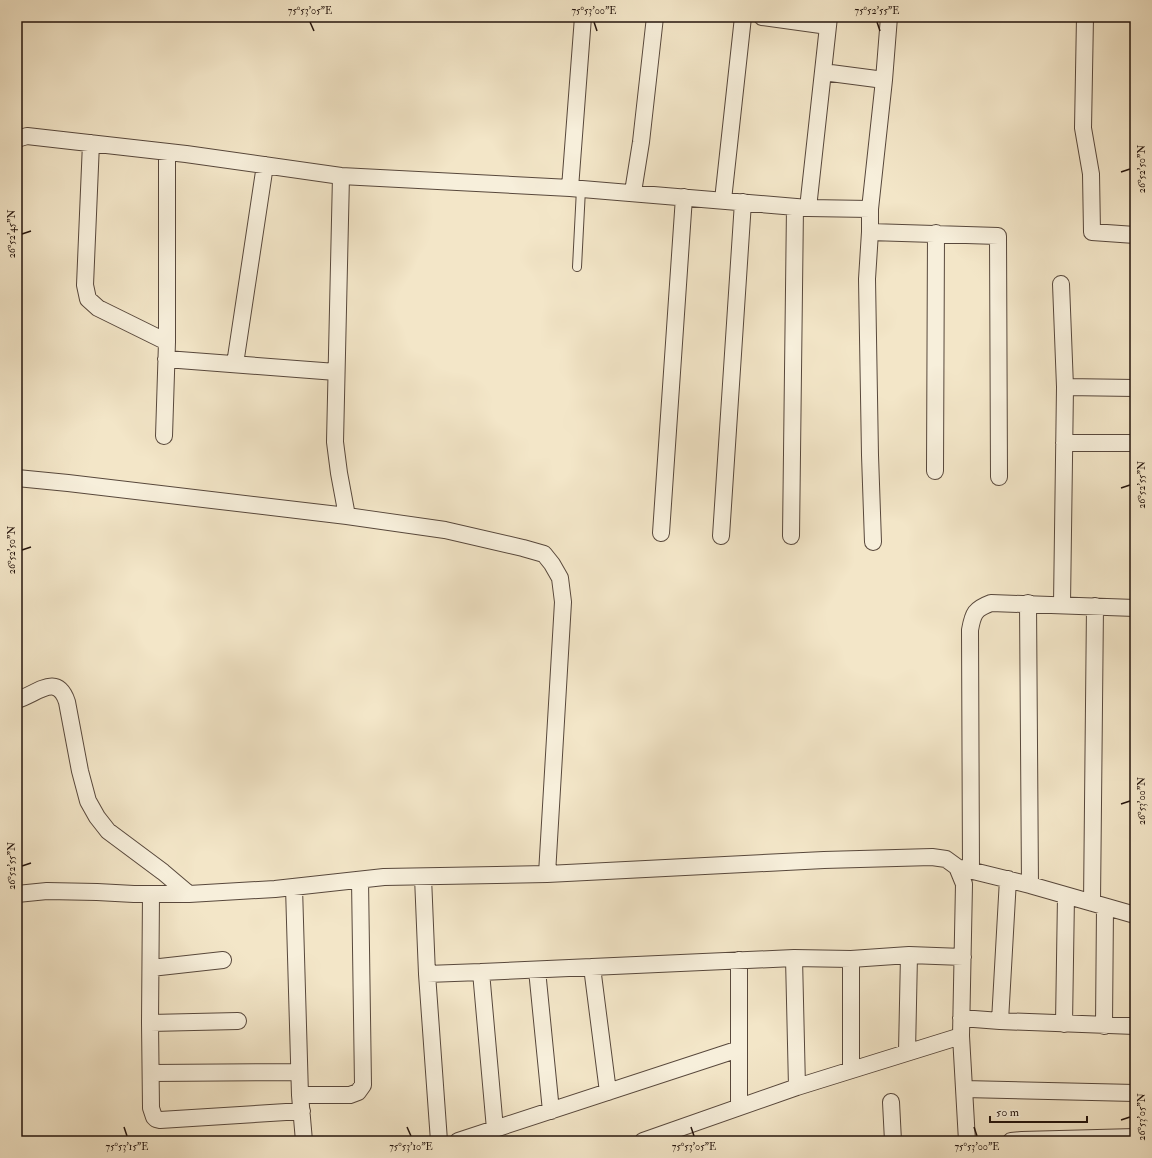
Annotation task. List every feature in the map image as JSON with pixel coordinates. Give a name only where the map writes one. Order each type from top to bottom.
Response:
[{"type":"street","points":[[576,188],[584,17]]},
{"type":"street","points":[[634,192],[655,17]]},
{"type":"street","points":[[723,200],[743,17]]},
{"type":"street","points":[[762,17],[829,21],[823,72],[802,208],[791,536]]},
{"type":"street","points":[[873,542],[867,279],[870,209],[884,80],[889,17]]},
{"type":"street","points":[[1085,17],[1083,128],[1091,174],[1092,232],[1135,235]]},
{"type":"street","points":[[823,72],[884,80]]},
{"type":"street","points":[[17,139],[27,136],[91,143],[341,176],[634,192],[802,208],[870,209]]},
{"type":"street","points":[[91,143],[85,285],[88,299],[98,308],[167,342]]},
{"type":"street","points":[[164,436],[167,342],[167,152]]},
{"type":"street","points":[[235,364],[265,165]]},
{"type":"street","points":[[341,176],[335,442],[347,516]]},
{"type":"street","points":[[661,533],[684,197]]},
{"type":"street","points":[[721,536],[743,202]]},
{"type":"street","points":[[870,232],[998,236],[999,477]]},
{"type":"street","points":[[935,471],[936,234]]},
{"type":"street","points":[[1061,284],[1065,387],[1062,604]]},
{"type":"street","points":[[166,359],[336,372]]},
{"type":"street","points":[[1065,387],[1135,388]]},
{"type":"street","points":[[1064,443],[1135,444]]},
{"type":"street","points":[[17,478],[347,516],[445,530],[492,540],[544,554],[560,578],[563,602],[547,874]]},
{"type":"street","points":[[967,1141],[961,1018],[970,630],[972,617],[979,608],[991,603],[1062,604],[1135,608]]},
{"type":"street","points":[[1028,603],[1030,885]]},
{"type":"street","points":[[1096,606],[1099,905],[1104,1026]]},
{"type":"street","points":[[17,700],[49,686],[56,686],[60,688],[65,695],[67,702],[80,771],[88,801],[97,817],[108,831],[163,872],[189,894]]},
{"type":"street","points":[[17,894],[47,891],[189,894],[384,877],[547,874],[824,860],[932,857],[946,859],[964,868],[1135,915]]},
{"type":"street","points":[[423,877],[427,974],[439,1141]]},
{"type":"street","points":[[300,1095],[350,1095],[358,1092],[363,1085],[360,880]]},
{"type":"street","points":[[1000,1021],[1008,880]]},
{"type":"street","points":[[294,886],[299,1072],[304,1141]]},
{"type":"street","points":[[151,894],[151,1108],[154,1117],[156,1119],[302,1111]]},
{"type":"street","points":[[1064,1024],[1066,896]]},
{"type":"street","points":[[427,974],[794,958],[851,958],[909,955],[963,957]]},
{"type":"street","points":[[908,1052],[909,955]]},
{"type":"street","points":[[794,958],[796,1087]]},
{"type":"street","points":[[851,958],[851,1069]]},
{"type":"street","points":[[150,968],[223,960]]},
{"type":"street","points":[[739,960],[739,1107]]},
{"type":"street","points":[[592,967],[608,1092]]},
{"type":"street","points":[[537,970],[551,1111]]},
{"type":"street","points":[[482,972],[494,1129]]},
{"type":"street","points":[[961,1018],[1104,1026],[1135,1026]]},
{"type":"street","points":[[150,1023],[238,1021]]},
{"type":"street","points":[[643,1141],[796,1087],[961,1036]]},
{"type":"street","points":[[458,1141],[739,1049]]},
{"type":"street","points":[[151,1074],[299,1072]]},
{"type":"street","points":[[964,1089],[1135,1093]]},
{"type":"street","points":[[891,1102],[894,1141]]},
{"type":"street","points":[[1011,1141],[1135,1137]]},
{"type":"lane","points":[[576,188],[577,268]]}]
